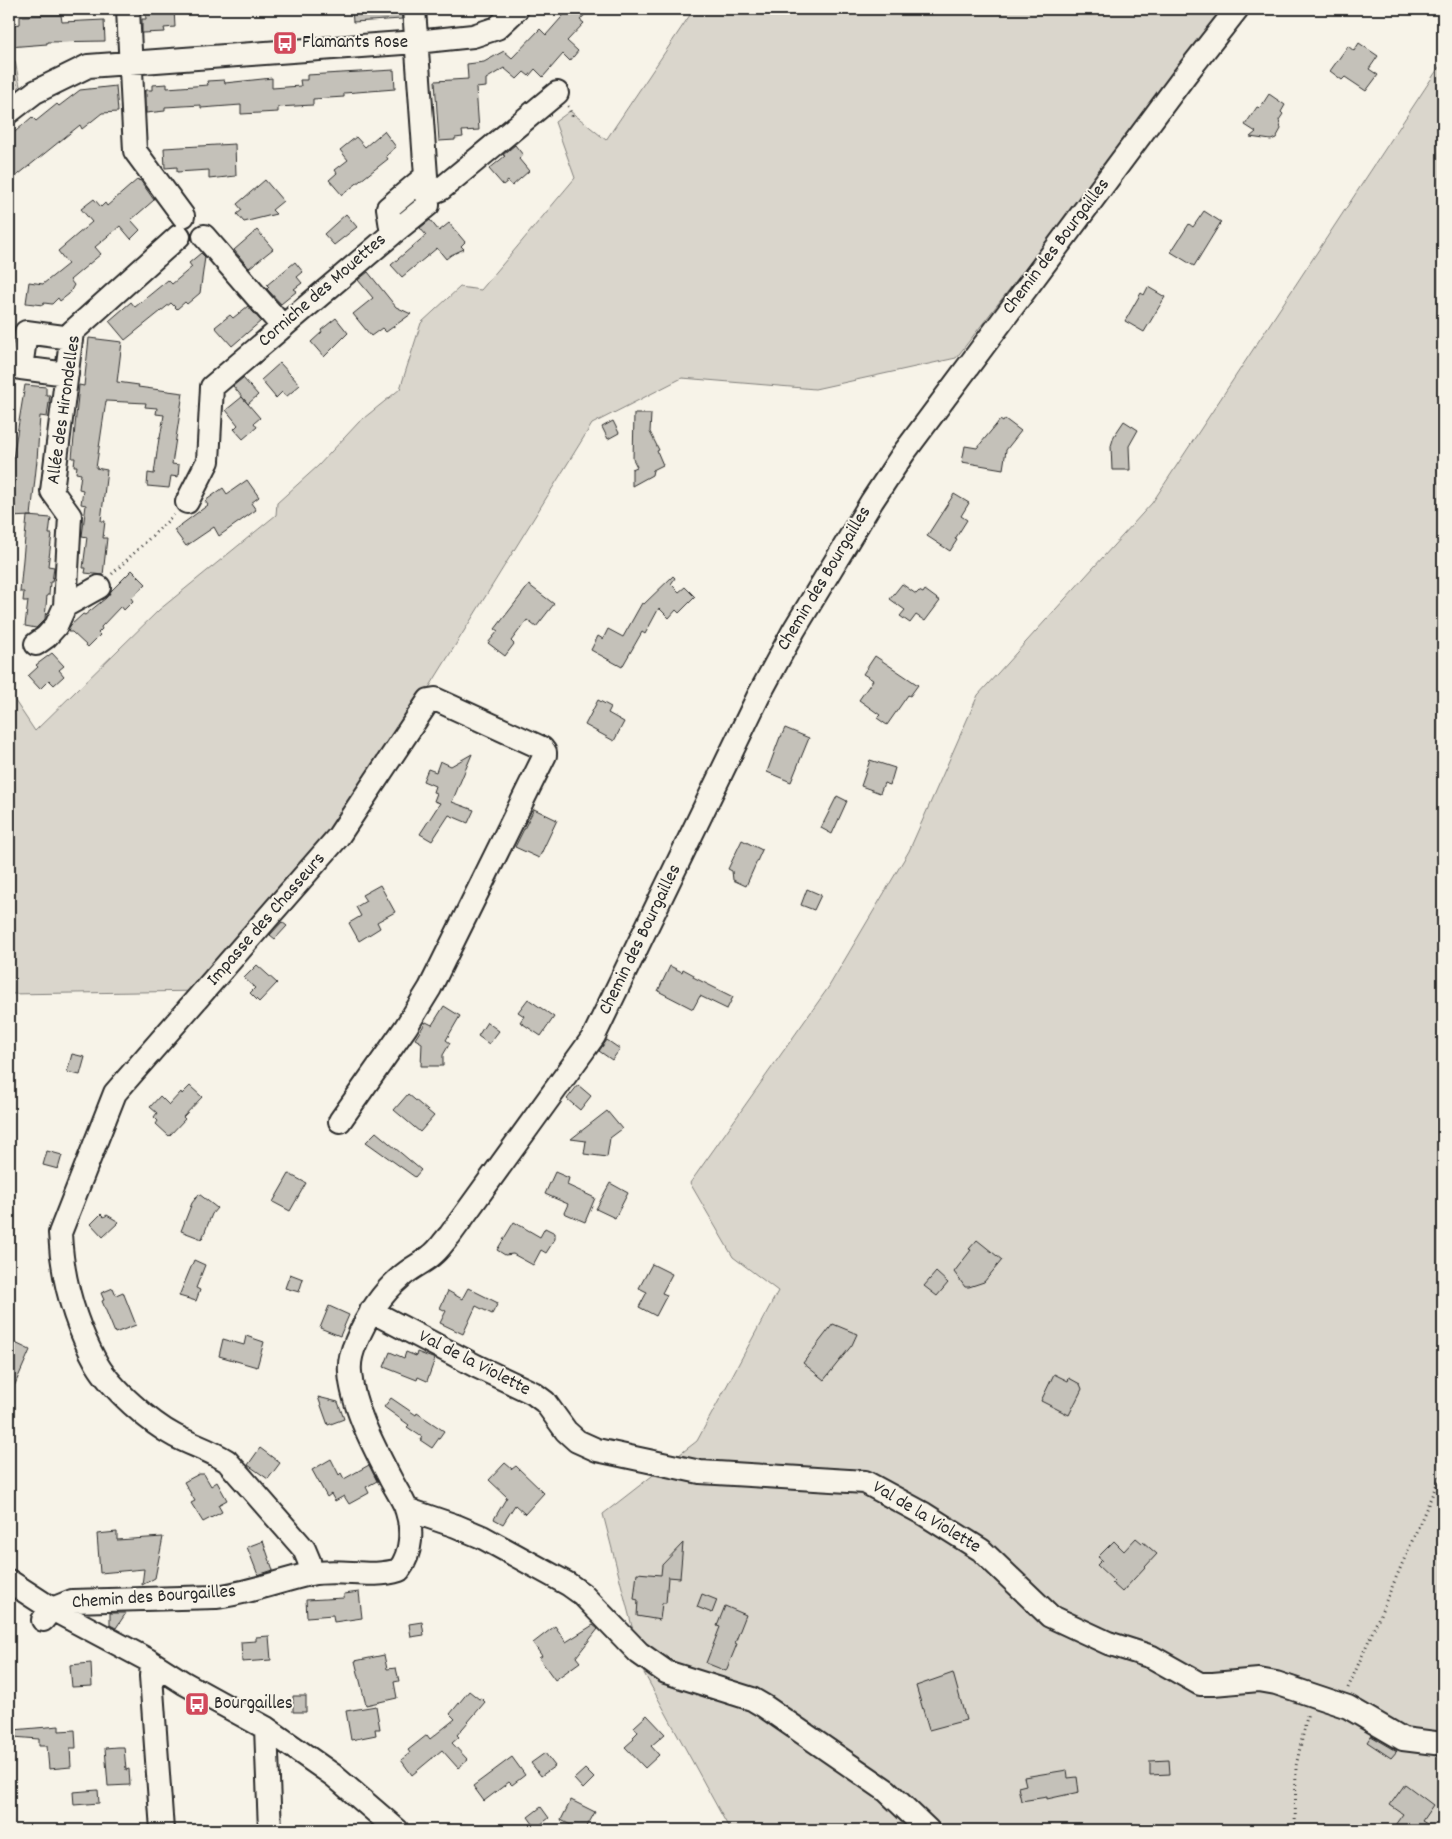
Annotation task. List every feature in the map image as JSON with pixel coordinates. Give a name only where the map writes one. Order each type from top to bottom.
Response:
[{"type":"street","points":[[128,9],[135,151],[181,226],[184,241],[192,243],[204,236],[283,326]]},
{"type":"street","points":[[414,9],[427,185],[441,189],[557,93]]},
{"type":"street","points":[[9,112],[35,92],[88,66],[416,42],[473,36],[497,28],[517,9]]},
{"type":"street","name":"Chemin des Bourgailles","points":[[47,1614],[72,1601],[232,1595],[311,1574],[338,1571],[383,1574],[399,1570],[405,1561],[409,1548],[410,1538],[406,1509],[380,1459],[352,1388],[350,1370],[356,1343],[371,1311],[401,1276],[433,1255],[450,1235],[594,1036],[759,695],[794,630],[858,523],[903,454],[1236,9]]},
{"type":"street","name":"Corniche des Mouettes","points":[[186,502],[208,461],[212,387],[392,234],[388,208],[427,185]]},
{"type":"street","name":"Allée des Hirondelles","points":[[36,644],[56,626],[65,606],[70,516],[52,491],[72,332],[181,226]]},
{"type":"street","points":[[67,374],[21,368],[26,332],[71,338]]},
{"type":"street","points":[[65,606],[99,587]]},
{"type":"street","name":"Impasse des Chasseurs","points":[[311,1574],[310,1561],[304,1549],[227,1461],[214,1452],[175,1436],[153,1421],[138,1409],[98,1366],[70,1302],[60,1233],[114,1093],[338,837],[429,700],[435,699],[542,748],[545,756],[430,988],[406,1027],[340,1121]]},
{"type":"street","name":"Val de la Violette","points":[[371,1311],[476,1366],[533,1393],[545,1402],[566,1431],[577,1441],[597,1450],[700,1472],[865,1482],[924,1514],[982,1550],[1050,1616],[1108,1643],[1152,1657],[1200,1684],[1259,1680],[1276,1683],[1340,1704],[1403,1739],[1443,1744]]},
{"type":"street","points":[[406,1509],[465,1530],[568,1584],[582,1594],[639,1653],[666,1672],[752,1699],[764,1706],[887,1791],[928,1830]]},
{"type":"street","points":[[9,1581],[47,1614]]},
{"type":"street","points":[[9,1600],[47,1614],[184,1683],[266,1728],[333,1775],[397,1830]]},
{"type":"street","points":[[151,1667],[162,1830]]},
{"type":"street","points":[[266,1728],[270,1830]]},
{"type":"path","points":[[60,9],[62,12],[99,9]]},
{"type":"path","points":[[99,587],[186,502]]},
{"type":"path","points":[[1340,1704],[1443,1470]]},
{"type":"path","points":[[1294,1830],[1296,1766],[1312,1695]]},
{"type":"shaded area","points":[[694,9],[1227,9],[956,358],[815,389],[682,378],[592,424],[364,793],[204,991],[9,994],[9,692],[35,731],[159,610],[276,515],[277,503],[318,466],[359,422],[400,389],[421,323],[460,287],[481,290],[575,178],[555,122],[570,111],[606,140]]},
{"type":"shaded area","points":[[9,60],[15,61],[20,86],[9,94]]},
{"type":"shaded area","points":[[1443,61],[1443,1830],[730,1830],[644,1673],[603,1514],[697,1441],[778,1291],[733,1257],[690,1183],[828,988],[909,851],[978,695],[1152,503]]},
{"type":"building","points":[[145,9],[174,9],[175,27],[164,28],[165,32],[142,33],[142,19],[146,19]]},
{"type":"building","points":[[352,9],[401,9],[402,19],[353,22]]},
{"type":"building","points":[[569,9],[590,9],[580,20],[584,23],[567,41],[578,51],[570,61],[563,54],[543,77],[535,69],[529,76],[524,72],[517,79],[504,68],[486,79],[486,87],[476,88],[479,130],[462,131],[463,137],[455,138],[455,140],[439,141],[435,81],[468,79],[467,64],[484,62],[504,51],[512,58],[540,29],[546,35]]},
{"type":"building","points":[[61,15],[62,22],[104,20],[105,41],[47,42],[47,44],[9,47],[9,26],[20,24],[20,16]]},
{"type":"building","points":[[1359,43],[1378,56],[1369,69],[1378,75],[1366,91],[1345,77],[1342,80],[1330,71],[1348,46],[1354,51]]},
{"type":"building","points":[[394,70],[395,89],[344,93],[344,97],[313,99],[313,105],[278,107],[278,112],[241,114],[241,105],[201,108],[201,105],[165,107],[165,111],[146,113],[146,90],[152,90],[152,85],[167,84],[167,88],[208,85],[207,81],[224,80],[225,83],[272,78],[272,88],[301,86],[300,80],[307,80],[307,75]]},
{"type":"building","points":[[116,86],[118,112],[102,113],[82,129],[80,125],[9,182],[9,137],[32,117],[36,121],[57,104],[59,106],[80,90]]},
{"type":"building","points":[[1269,94],[1285,105],[1279,120],[1281,129],[1276,138],[1271,140],[1250,137],[1256,132],[1245,125],[1257,107],[1260,108]]},
{"type":"building","points":[[384,131],[396,147],[386,156],[388,159],[342,195],[329,180],[337,173],[335,170],[348,160],[340,150],[356,137],[365,147]]},
{"type":"building","points":[[235,144],[236,176],[209,179],[209,170],[177,172],[177,167],[165,168],[164,148]]},
{"type":"building","points":[[515,145],[523,155],[519,159],[529,171],[512,186],[508,181],[503,185],[489,169]]},
{"type":"building","points":[[138,179],[154,200],[131,220],[140,230],[131,239],[120,226],[95,247],[101,254],[70,280],[74,285],[69,294],[60,301],[58,298],[52,304],[26,303],[29,282],[43,284],[68,264],[58,251],[92,222],[81,209],[94,199],[101,207],[105,203],[107,206]]},
{"type":"building","points":[[265,180],[283,201],[272,210],[276,214],[244,222],[237,214],[242,210],[237,204]]},
{"type":"building","points":[[1204,211],[1221,222],[1194,266],[1171,252],[1189,224],[1193,227]]},
{"type":"building","points":[[346,214],[357,227],[334,245],[324,234]]},
{"type":"building","points":[[430,220],[439,231],[449,223],[465,242],[461,246],[464,249],[446,259],[437,248],[402,277],[391,265],[426,235],[420,228]]},
{"type":"building","points":[[257,230],[273,249],[249,268],[234,250]]},
{"type":"building","points":[[201,253],[205,257],[200,293],[187,304],[185,302],[177,309],[171,303],[125,340],[109,321],[131,302],[135,307],[168,280],[172,284],[192,267],[189,263]]},
{"type":"building","points":[[295,262],[303,272],[297,277],[302,283],[294,289],[297,291],[281,304],[267,289],[269,287],[267,285]]},
{"type":"building","points":[[368,272],[396,307],[411,314],[386,332],[382,328],[371,336],[353,314],[373,298],[358,280]]},
{"type":"building","points":[[1148,287],[1165,297],[1144,332],[1125,321],[1141,293],[1144,295]]},
{"type":"building","points":[[248,306],[261,321],[232,346],[215,327],[230,315],[233,318]]},
{"type":"building","points":[[336,318],[348,333],[324,357],[311,342],[322,332],[321,330]]},
{"type":"building","points":[[89,338],[122,342],[117,382],[183,393],[172,464],[179,465],[178,477],[171,476],[169,488],[147,486],[148,473],[154,474],[164,415],[156,414],[157,408],[145,407],[146,403],[106,401],[96,468],[107,470],[101,521],[105,521],[103,538],[107,538],[103,575],[85,573],[86,568],[83,568],[87,537],[82,536],[86,505],[81,504],[83,490],[79,489],[81,474],[76,473],[77,466],[74,466],[75,458],[72,458],[79,385],[84,386]]},
{"type":"building","points":[[280,363],[300,385],[286,397],[282,392],[276,398],[261,380]]},
{"type":"building","points":[[243,378],[258,395],[248,404],[233,386]]},
{"type":"building","points":[[25,385],[46,387],[46,395],[50,395],[47,417],[40,416],[31,516],[10,517],[14,481],[9,481],[9,471],[10,464],[12,464]]},
{"type":"building","points":[[242,397],[260,418],[254,423],[257,427],[243,439],[234,429],[238,425],[226,410]]},
{"type":"building","points":[[634,414],[651,414],[650,432],[659,450],[657,451],[663,465],[653,470],[652,475],[632,486],[632,469],[637,467],[633,459]]},
{"type":"building","points":[[1005,419],[1021,431],[1006,450],[1003,469],[962,462],[965,446],[977,448],[1000,420],[1003,422]]},
{"type":"building","points":[[613,421],[619,433],[608,439],[602,427]]},
{"type":"building","points":[[1124,421],[1138,430],[1129,446],[1130,470],[1112,470],[1111,446],[1114,436]]},
{"type":"building","points":[[247,480],[259,497],[251,503],[256,510],[219,536],[214,527],[186,546],[174,530],[208,505],[205,501],[223,488],[227,494]]},
{"type":"building","points":[[954,494],[969,503],[961,516],[967,520],[950,551],[927,536]]},
{"type":"building","points":[[27,516],[51,518],[49,534],[52,534],[48,566],[54,567],[52,582],[50,582],[49,595],[47,595],[45,619],[36,628],[25,626],[28,601],[23,601],[24,592],[20,592]]},
{"type":"building","points":[[132,570],[146,584],[131,598],[133,601],[124,610],[121,606],[101,627],[102,629],[98,633],[100,635],[88,647],[72,632],[68,632],[70,626],[106,598]]},
{"type":"building","points":[[673,576],[675,578],[671,584],[679,592],[685,587],[695,597],[679,613],[676,610],[669,618],[659,608],[645,634],[642,632],[622,667],[591,650],[598,636],[603,639],[608,629],[623,637],[642,603],[644,604]]},
{"type":"building","points":[[902,584],[916,594],[919,591],[923,593],[925,590],[940,601],[925,621],[916,615],[910,623],[900,616],[905,610],[890,599]]},
{"type":"building","points":[[529,585],[554,604],[536,627],[527,620],[511,641],[514,644],[505,656],[488,643],[498,631],[495,629]]},
{"type":"building","points":[[52,653],[64,666],[59,670],[64,676],[54,685],[49,680],[40,689],[28,676],[38,667],[36,665]]},
{"type":"building","points":[[875,656],[918,685],[910,696],[908,695],[887,725],[877,718],[880,715],[859,700],[873,680],[863,674]]},
{"type":"building","points":[[598,700],[611,707],[608,713],[624,722],[614,741],[585,725]]},
{"type":"building","points":[[785,728],[809,738],[791,782],[767,772]]},
{"type":"building","points":[[472,754],[452,802],[474,810],[468,823],[449,815],[432,841],[420,834],[440,803],[434,801],[437,793],[433,792],[435,786],[423,781],[428,769],[436,772],[440,761],[451,766]]},
{"type":"building","points":[[870,760],[895,768],[890,785],[884,783],[880,793],[861,786]]},
{"type":"building","points":[[837,796],[847,801],[832,834],[821,828]]},
{"type":"building","points":[[534,809],[557,820],[539,858],[515,847]]},
{"type":"building","points":[[742,840],[762,850],[746,886],[733,880],[732,871],[728,869]]},
{"type":"building","points":[[380,885],[395,912],[377,922],[380,928],[359,941],[349,923],[361,916],[356,907],[366,901],[362,895]]},
{"type":"building","points":[[807,889],[821,895],[814,910],[801,905]]},
{"type":"building","points":[[282,922],[287,926],[275,939],[270,935]]},
{"type":"building","points":[[257,965],[277,983],[259,1002],[250,993],[255,988],[244,978]]},
{"type":"building","points":[[670,966],[682,972],[683,969],[694,975],[693,977],[733,997],[727,1009],[700,996],[693,1009],[658,991]]},
{"type":"building","points":[[528,999],[554,1017],[541,1036],[520,1022],[524,1016],[518,1012]]},
{"type":"building","points":[[444,1006],[460,1016],[446,1040],[450,1043],[443,1055],[443,1066],[421,1066],[422,1043],[415,1039],[426,1022],[432,1025]]},
{"type":"building","points":[[487,1022],[499,1031],[489,1044],[478,1036]]},
{"type":"building","points":[[607,1040],[620,1049],[612,1060],[599,1051]]},
{"type":"building","points":[[72,1054],[85,1057],[80,1075],[67,1072]]},
{"type":"building","points":[[578,1085],[591,1096],[580,1110],[567,1099]]},
{"type":"building","points":[[190,1086],[202,1097],[183,1117],[185,1119],[169,1136],[156,1124],[158,1121],[154,1117],[157,1113],[150,1107],[160,1096],[169,1105],[181,1092],[182,1094]]},
{"type":"building","points":[[408,1094],[434,1116],[420,1132],[394,1110]]},
{"type":"building","points":[[607,1111],[622,1129],[610,1138],[607,1157],[584,1154],[586,1141],[571,1139]]},
{"type":"building","points":[[376,1132],[421,1170],[415,1177],[366,1142]]},
{"type":"building","points":[[47,1151],[62,1155],[58,1169],[43,1165]]},
{"type":"building","points":[[555,1172],[569,1178],[567,1185],[595,1198],[585,1222],[564,1213],[568,1204],[545,1194]]},
{"type":"building","points":[[289,1174],[306,1183],[290,1211],[273,1202]]},
{"type":"building","points":[[610,1183],[628,1193],[615,1218],[596,1209]]},
{"type":"building","points":[[199,1194],[217,1208],[212,1214],[202,1239],[181,1231],[192,1203]]},
{"type":"building","points":[[101,1214],[104,1217],[107,1215],[119,1222],[103,1237],[91,1224]]},
{"type":"building","points":[[514,1222],[540,1237],[545,1228],[555,1233],[555,1239],[546,1253],[541,1250],[533,1265],[513,1254],[505,1255],[497,1250]]},
{"type":"building","points":[[977,1240],[1002,1260],[984,1282],[965,1287],[954,1272]]},
{"type":"building","points":[[194,1260],[205,1265],[196,1288],[200,1290],[196,1301],[179,1296]]},
{"type":"building","points":[[652,1264],[672,1274],[662,1293],[667,1295],[656,1316],[639,1307],[647,1292],[639,1288]]},
{"type":"building","points":[[936,1272],[948,1283],[937,1296],[924,1286]]},
{"type":"building","points":[[290,1274],[303,1279],[299,1292],[285,1288]]},
{"type":"building","points":[[113,1288],[116,1295],[123,1292],[136,1325],[115,1333],[102,1301],[104,1300],[101,1293]]},
{"type":"building","points":[[468,1288],[498,1303],[492,1314],[476,1306],[463,1334],[440,1323],[446,1311],[440,1308],[448,1291],[462,1299]]},
{"type":"building","points":[[329,1306],[349,1315],[340,1336],[320,1328]]},
{"type":"building","points":[[833,1324],[857,1334],[852,1345],[824,1380],[803,1363]]},
{"type":"building","points":[[246,1336],[264,1342],[257,1367],[219,1356],[223,1339],[244,1345]]},
{"type":"building","points":[[9,1340],[30,1350],[9,1398]]},
{"type":"building","points":[[390,1352],[404,1358],[406,1352],[416,1356],[417,1352],[435,1359],[427,1381],[418,1377],[417,1380],[384,1367]]},
{"type":"building","points":[[1054,1374],[1068,1381],[1069,1378],[1080,1384],[1082,1389],[1069,1415],[1041,1401]]},
{"type":"building","points":[[318,1397],[338,1402],[344,1419],[328,1425]]},
{"type":"building","points":[[391,1398],[444,1431],[432,1448],[420,1440],[422,1437],[407,1427],[409,1425],[384,1407]]},
{"type":"building","points":[[260,1448],[280,1463],[268,1479],[248,1465]]},
{"type":"building","points":[[331,1459],[339,1475],[341,1473],[344,1479],[369,1465],[377,1481],[366,1487],[369,1493],[349,1504],[344,1496],[335,1501],[331,1494],[327,1497],[312,1470]]},
{"type":"building","points":[[505,1463],[512,1469],[516,1466],[544,1493],[525,1514],[515,1505],[503,1524],[494,1519],[507,1497],[489,1480]]},
{"type":"building","points":[[199,1474],[204,1474],[211,1486],[217,1482],[227,1500],[218,1505],[222,1512],[203,1522],[191,1503],[195,1501],[184,1482]]},
{"type":"building","points":[[117,1532],[117,1540],[163,1537],[155,1578],[142,1585],[144,1569],[100,1573],[97,1534]]},
{"type":"building","points":[[1136,1538],[1157,1554],[1122,1592],[1112,1583],[1114,1581],[1097,1565],[1102,1560],[1098,1557],[1114,1541],[1124,1551]]},
{"type":"building","points":[[263,1541],[273,1570],[258,1575],[247,1547]]},
{"type":"building","points":[[683,1543],[680,1578],[668,1577],[666,1603],[662,1603],[660,1620],[637,1616],[638,1600],[634,1599],[637,1573],[661,1575],[662,1565]]},
{"type":"building","points":[[359,1592],[362,1618],[334,1622],[333,1615],[307,1617],[306,1600],[344,1598],[344,1594]]},
{"type":"building","points":[[702,1594],[717,1600],[712,1613],[697,1607]]},
{"type":"building","points":[[725,1606],[746,1615],[726,1671],[706,1663],[720,1627],[717,1626]]},
{"type":"building","points":[[110,1613],[126,1613],[116,1628],[110,1625]]},
{"type":"building","points":[[422,1622],[424,1635],[411,1637],[409,1624]]},
{"type":"building","points":[[593,1625],[598,1629],[576,1657],[580,1662],[555,1680],[539,1658],[542,1656],[533,1643],[555,1626],[566,1642]]},
{"type":"building","points":[[269,1636],[271,1660],[242,1662],[241,1642],[256,1641],[256,1637]]},
{"type":"building","points":[[384,1655],[387,1669],[396,1668],[399,1681],[394,1682],[397,1698],[366,1705],[355,1661]]},
{"type":"building","points":[[91,1663],[92,1686],[72,1687],[70,1665]]},
{"type":"building","points":[[953,1673],[966,1720],[929,1730],[916,1686]]},
{"type":"building","points":[[469,1691],[485,1702],[457,1735],[459,1737],[452,1743],[468,1760],[458,1768],[442,1750],[412,1775],[401,1760],[410,1753],[408,1750],[427,1735],[430,1739],[455,1719],[450,1714]]},
{"type":"building","points":[[293,1696],[306,1696],[306,1712],[293,1712]]},
{"type":"building","points":[[376,1706],[380,1729],[375,1729],[376,1735],[351,1740],[346,1711]]},
{"type":"building","points":[[647,1715],[665,1734],[651,1746],[659,1755],[645,1768],[625,1747],[634,1739],[633,1737],[638,1732],[634,1727]]},
{"type":"building","points":[[59,1726],[59,1731],[75,1730],[76,1748],[70,1748],[71,1767],[49,1769],[47,1746],[39,1746],[39,1739],[13,1737],[13,1730]]},
{"type":"building","points":[[1371,1736],[1397,1751],[1391,1758],[1367,1742]]},
{"type":"building","points":[[124,1747],[126,1770],[129,1769],[130,1785],[108,1786],[105,1748]]},
{"type":"building","points":[[545,1753],[555,1766],[541,1776],[531,1763]]},
{"type":"building","points":[[512,1757],[525,1775],[512,1785],[509,1782],[484,1801],[473,1786]]},
{"type":"building","points":[[1169,1760],[1170,1774],[1150,1775],[1150,1761]]},
{"type":"building","points":[[585,1769],[594,1778],[583,1789],[574,1779]]},
{"type":"building","points":[[1067,1770],[1068,1778],[1077,1777],[1079,1792],[1047,1799],[1047,1797],[1021,1801],[1018,1787],[1026,1785],[1024,1777]]},
{"type":"building","points":[[1405,1784],[1433,1805],[1422,1821],[1437,1830],[1403,1830],[1395,1825],[1403,1814],[1390,1805]]},
{"type":"building","points":[[98,1790],[99,1803],[74,1805],[73,1792]]},
{"type":"building","points":[[571,1800],[595,1812],[585,1830],[580,1830],[561,1820]]},
{"type":"building","points":[[541,1807],[549,1818],[536,1828],[528,1817]]},
{"type":"place","name":"Flamants Rose","points":[[285,43]]},
{"type":"place","name":"Bourgailles","points":[[197,1704]]}]
